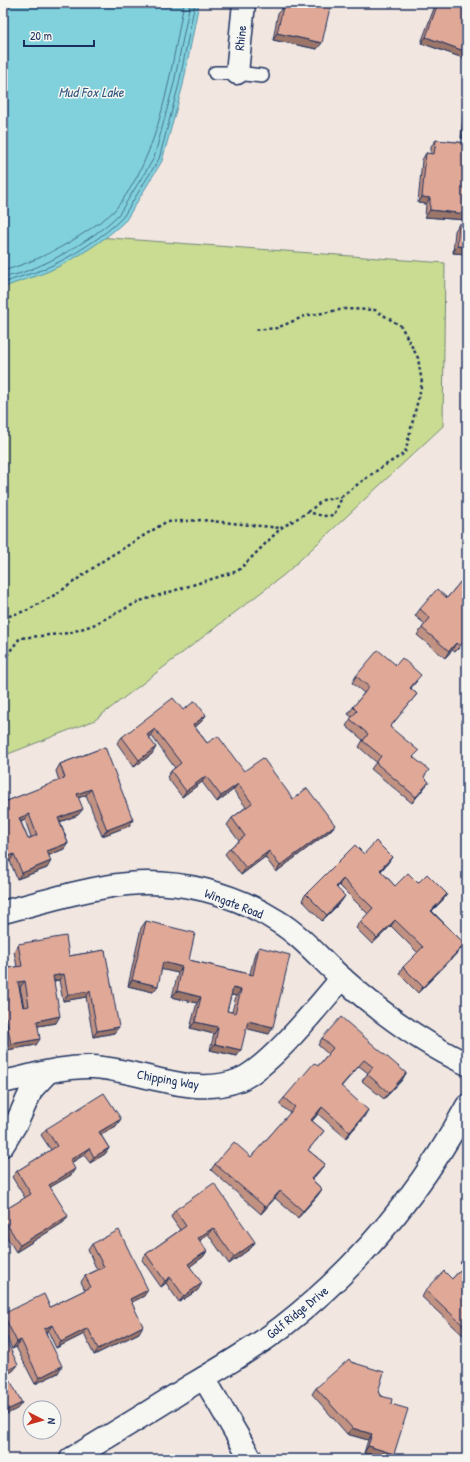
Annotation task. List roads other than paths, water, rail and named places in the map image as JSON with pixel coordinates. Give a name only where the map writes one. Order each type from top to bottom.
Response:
[{"type":"street","name":"Rhine","points":[[237,73],[244,3]]},
{"type":"street","name":"Wingate Road","points":[[3,912],[127,884],[167,884],[189,887],[222,895],[248,905],[278,921],[381,1012],[418,1038],[467,1064]]},
{"type":"street","name":"Chipping Way","points":[[3,1082],[71,1067],[117,1069],[185,1084],[203,1086],[222,1085],[239,1080],[255,1071],[270,1057],[342,978]]},
{"type":"street","points":[[3,1145],[17,1122],[32,1089],[48,1072]]},
{"type":"street","name":"Golf Ridge Drive","points":[[71,1459],[204,1378],[280,1328],[333,1284],[366,1250],[399,1211],[428,1171],[460,1134],[467,1106]]},
{"type":"street","points":[[204,1378],[251,1459]]},
{"type":"lane","points":[[215,73],[237,73],[262,76]]},
{"type":"water","name":"Mud Fox Lake","points":[[3,3],[199,3],[183,85],[162,161],[126,220],[100,242],[69,261],[43,273],[3,288]]},
{"type":"water","points":[[3,359],[6,381],[3,394]]}]
